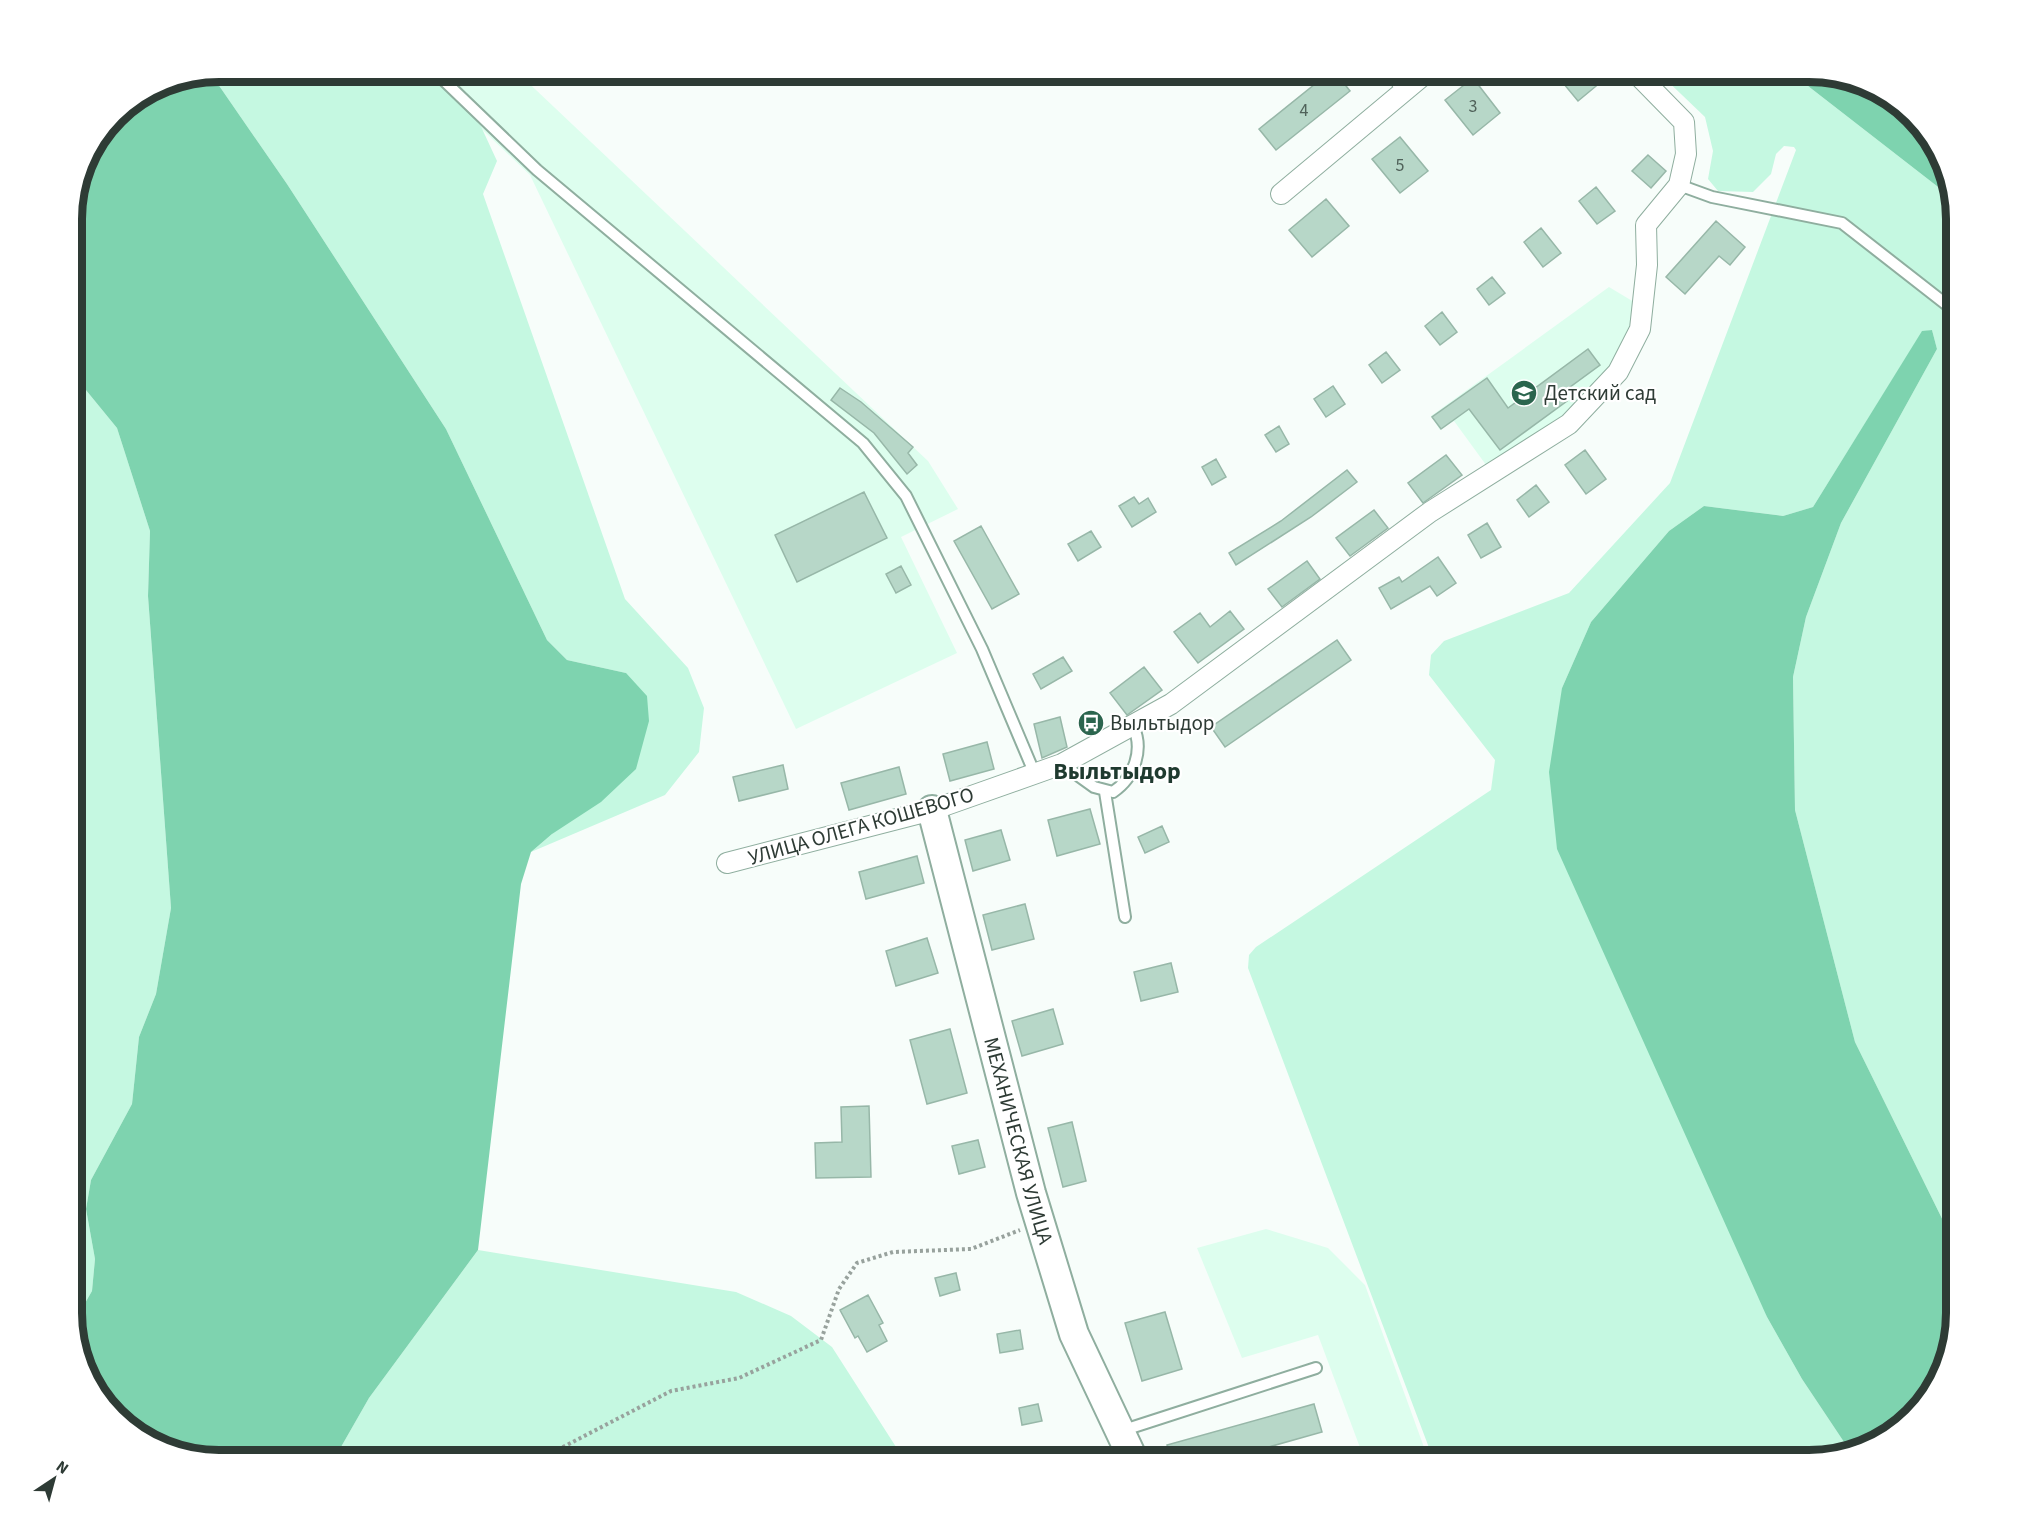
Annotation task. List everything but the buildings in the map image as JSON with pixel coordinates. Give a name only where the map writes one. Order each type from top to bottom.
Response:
[{"type":"street","points":[[1402,82],[1406,89]]},
{"type":"street","points":[[1281,194],[1415,82]]},
{"type":"street","points":[[1645,82],[1684,122],[1686,154],[1680,185]]},
{"type":"street","name":"УЛИЦА ОЛЕГА КОШЕВОГО","points":[[727,863],[932,810],[1062,764],[1171,704],[1430,512],[1569,424],[1618,372],[1640,329],[1647,265],[1646,225],[1680,185]]},
{"type":"street","name":"МЕХАНИЧЕСКАЯ УЛИЦА","points":[[932,810],[1031,1193],[1074,1334],[1129,1450]]},
{"type":"lane","points":[[445,82],[537,171],[863,443],[906,496],[982,649],[1034,772]]},
{"type":"lane","points":[[1680,185],[1712,197],[1842,223],[1946,304]]},
{"type":"lane","points":[[1062,764],[1094,787],[1105,792],[1118,788],[1132,773],[1139,739],[1133,726]]},
{"type":"lane","points":[[1105,792],[1125,917]]},
{"type":"lane","points":[[1120,1431],[1316,1368]]},
{"type":"path","points":[[557,1450],[671,1391],[739,1378],[821,1340],[839,1289],[857,1263],[893,1252],[971,1249],[1026,1228]]},
{"type":"shaded area","points":[[217,82],[438,82],[478,120],[497,161],[483,194],[625,599],[688,668],[704,708],[699,752],[665,795],[531,852],[552,834],[626,673],[567,660],[547,640],[446,429],[287,184]]},
{"type":"shaded area","points":[[217,82],[287,184],[446,429],[547,640],[567,660],[626,673],[647,696],[649,721],[636,769],[601,802],[552,834],[531,852],[521,884],[478,1250],[369,1398],[339,1450],[219,1450],[201,1449],[175,1443],[143,1427],[116,1404],[97,1374],[85,1340],[83,1307],[92,1291],[95,1259],[86,1209],[91,1180],[132,1104],[139,1037],[156,994],[171,908],[148,596],[150,531],[117,428],[83,386],[83,210],[87,184],[101,151],[116,129],[129,116],[167,93],[193,85]]},
{"type":"shaded area","points":[[432,82],[528,82],[928,461],[958,509],[901,537],[957,653],[796,729],[530,175]]},
{"type":"shaded area","points":[[1668,82],[1803,82],[1942,190],[1946,219],[1946,1227],[1855,1042],[1795,810],[1793,677],[1806,617],[1841,523],[1937,349],[1932,330],[1922,332],[1813,507],[1783,516],[1704,506],[1669,531],[1591,622],[1562,688],[1767,1317],[1802,1379],[1846,1445],[1809,1450],[1430,1450],[1248,968],[1249,955],[1256,947],[1491,790],[1495,760],[1429,675],[1431,655],[1444,641],[1569,593],[1670,483],[1796,150],[1794,147],[1784,146],[1776,154],[1771,174],[1753,192],[1718,191],[1708,179],[1713,151],[1705,117]]},
{"type":"shaded area","points":[[1803,82],[1835,85],[1853,90],[1892,111],[1922,143],[1938,175],[1942,190]]},
{"type":"shaded area","name":"Детский сад","points":[[1609,287],[1634,302],[1631,327],[1611,364],[1612,371],[1547,429],[1489,469],[1454,421],[1440,430],[1431,416]]},
{"type":"shaded area","points":[[1932,330],[1937,349],[1841,523],[1806,617],[1793,677],[1795,810],[1855,1042],[1946,1227],[1946,1314],[1943,1340],[1931,1374],[1917,1397],[1899,1417],[1869,1436],[1846,1445],[1802,1379],[1767,1317],[1557,849],[1549,772],[1562,688],[1591,622],[1669,531],[1704,506],[1783,516],[1813,507],[1922,331]]},
{"type":"shaded area","points":[[83,386],[117,428],[150,531],[148,596],[171,908],[156,994],[139,1037],[132,1104],[91,1180],[86,1209],[95,1259],[92,1291],[83,1307]]},
{"type":"shaded area","points":[[1266,1229],[1328,1248],[1365,1285],[1425,1450],[1361,1450],[1318,1335],[1242,1358],[1197,1248]]},
{"type":"shaded area","points":[[478,1250],[736,1292],[791,1316],[832,1347],[898,1450],[339,1450],[369,1398]]},
{"type":"place","name":"Детский сад","points":[[1524,393]]},
{"type":"place","name":"Выльтыдор","points":[[1091,723]]},
{"type":"district","name":"Выльтыдор","points":[[1117,771]]}]
